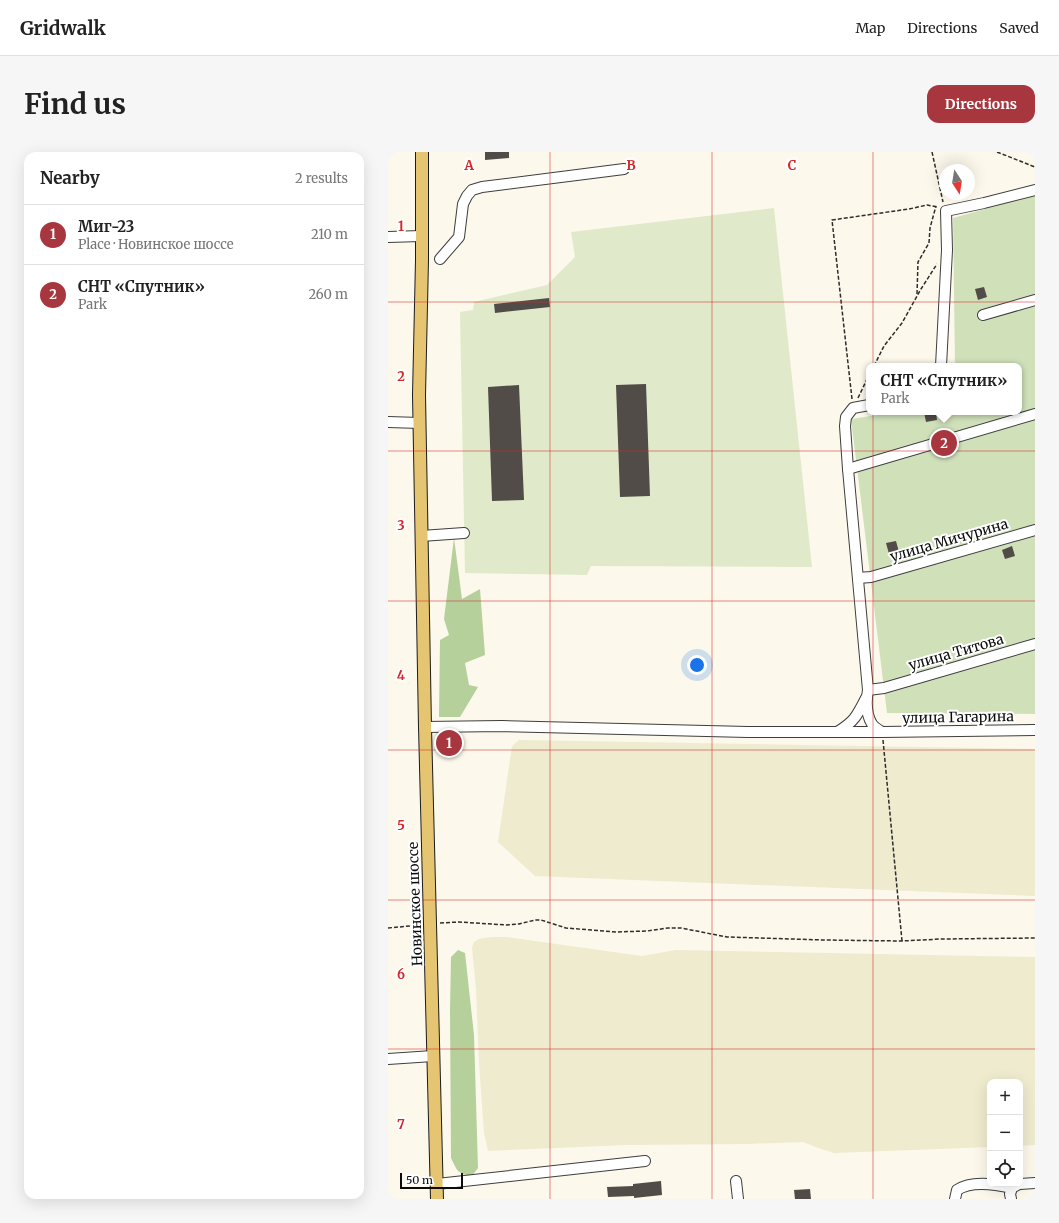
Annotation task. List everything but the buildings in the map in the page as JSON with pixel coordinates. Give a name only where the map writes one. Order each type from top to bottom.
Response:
[{"type":"main road","name":"Новинское шоссе","points":[[422,152],[420,423],[421,536],[437,1199]]},
{"type":"street","points":[[440,259],[459,237],[463,204],[472,190],[482,187],[624,169]]},
{"type":"street","points":[[942,363],[946,250],[950,211],[1035,190]]},
{"type":"street","points":[[388,237],[422,236]]},
{"type":"street","points":[[983,315],[1035,300]]},
{"type":"street","points":[[866,406],[853,408],[846,417],[845,426],[852,468],[868,713],[872,725],[882,732]]},
{"type":"street","points":[[852,468],[1035,414]]},
{"type":"street","points":[[388,422],[420,423]]},
{"type":"street","name":"улица Мичурина","points":[[858,578],[871,577],[1035,530]]},
{"type":"street","points":[[421,536],[464,533]]},
{"type":"street","name":"улица Титова","points":[[867,694],[1035,644]]},
{"type":"street","points":[[836,732],[849,725],[858,714],[867,694]]},
{"type":"street","name":"улица Гагарина","points":[[425,727],[502,726],[748,732],[1035,730]]},
{"type":"street","points":[[388,1059],[433,1056]]},
{"type":"street","points":[[437,1184],[645,1161]]},
{"type":"street","points":[[736,1181],[738,1199]]},
{"type":"street","points":[[1023,1184],[1035,1183]]},
{"type":"street","points":[[955,1199],[956,1190],[969,1184],[987,1184]]},
{"type":"street","points":[[1011,1199],[1010,1194],[1015,1187]]},
{"type":"path","points":[[932,152],[950,211]]},
{"type":"path","points":[[997,152],[1035,167]]},
{"type":"path","points":[[853,408],[832,220],[927,205],[936,206],[950,211]]},
{"type":"path","points":[[916,296],[918,262],[929,243],[930,228],[936,206]]},
{"type":"path","points":[[876,363],[884,346],[902,323],[916,296],[946,250]]},
{"type":"path","points":[[853,408],[866,381]]},
{"type":"path","points":[[882,732],[902,941]]},
{"type":"path","points":[[388,928],[459,922],[506,925],[541,920],[566,928],[616,932],[682,928],[727,937],[902,941],[1035,938]]},
{"type":"shaded area","points":[[519,740],[1035,749],[1035,896],[535,876],[498,842],[512,746]]},
{"type":"shaded area","points":[[506,937],[642,956],[676,950],[1035,957],[1035,1145],[1023,1146],[1023,1079],[987,1079],[987,1147],[834,1153],[803,1142],[625,1145],[488,1151],[484,1133],[476,989],[472,948],[474,942],[479,939]]},
{"type":"green space","points":[[1035,195],[1035,714],[887,713],[851,419],[878,415],[1022,415],[1022,363],[955,363],[953,218]]},
{"type":"green space","points":[[774,208],[812,567],[591,566],[587,575],[465,573],[460,312],[473,310],[474,302],[547,285],[575,257],[571,232]]},
{"type":"green space","points":[[454,538],[462,599],[480,589],[485,655],[465,663],[469,685],[478,687],[460,717],[439,717],[440,640],[449,635],[444,619]]},
{"type":"green space","points":[[458,950],[465,953],[474,1035],[478,1168],[472,1176],[460,1173],[451,1158],[451,957]]},
{"type":"place","name":"СНТ «Спутник»","points":[[944,443]]},
{"type":"place","name":"Миг-23","points":[[449,743]]}]
